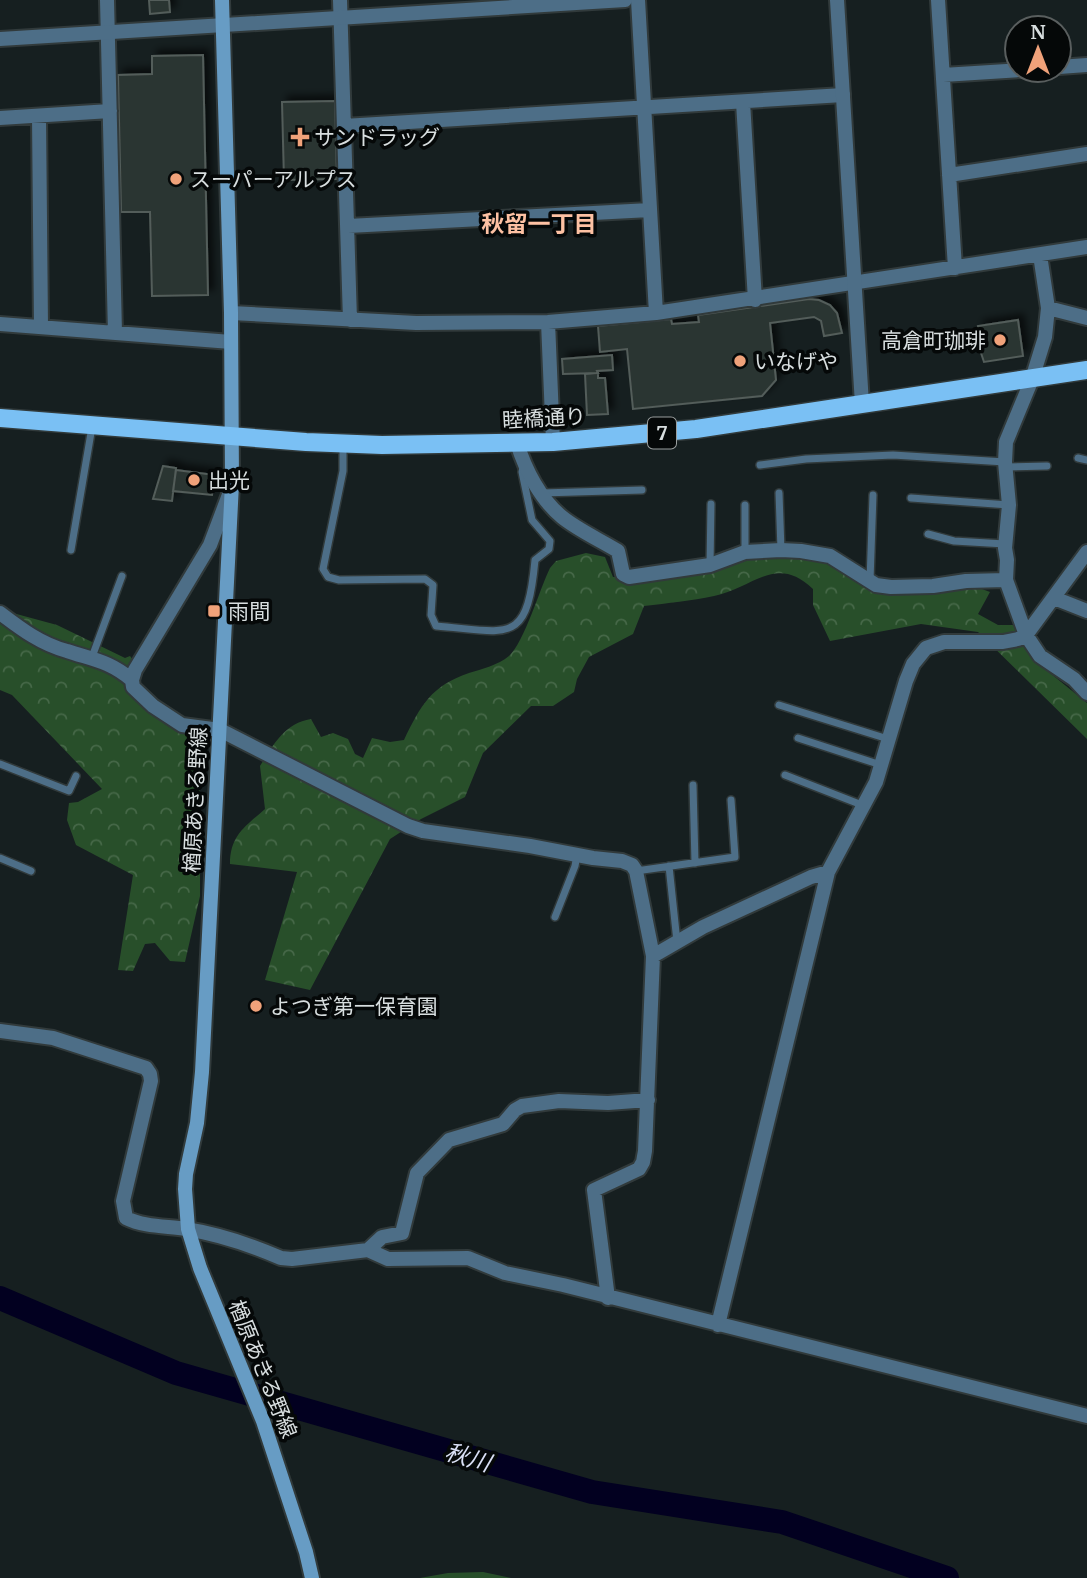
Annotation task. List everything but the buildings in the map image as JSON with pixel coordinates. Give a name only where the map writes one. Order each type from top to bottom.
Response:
[{"type":"main road","name":"楢原あきる野線","points":[[222,0],[232,342],[232,484],[202,1072],[197,1123],[185,1189],[188,1229],[200,1268],[263,1421],[312,1578]]},
{"type":"main road","name":"睦橋通り","points":[[0,418],[233,438],[343,443],[553,442],[696,429],[1087,370]]},
{"type":"street","points":[[107,0],[115,332]]},
{"type":"street","points":[[340,0],[350,320]]},
{"type":"street","points":[[0,39],[341,18],[526,3],[625,0]]},
{"type":"street","points":[[638,0],[656,313]]},
{"type":"street","points":[[837,0],[862,404]]},
{"type":"street","points":[[937,0],[955,268]]},
{"type":"street","points":[[943,75],[1003,71]]},
{"type":"street","points":[[344,126],[843,95]]},
{"type":"street","points":[[743,102],[755,300]]},
{"type":"street","points":[[0,118],[110,111]]},
{"type":"street","points":[[39,116],[41,327]]},
{"type":"street","points":[[949,175],[1087,154]]},
{"type":"street","points":[[348,226],[650,210]]},
{"type":"street","points":[[231,313],[416,323],[548,322],[656,313],[755,300],[1087,247]]},
{"type":"street","points":[[1040,255],[1048,308],[1045,337],[1032,379],[1006,442],[1009,505],[1005,544],[1006,580],[1026,635],[1040,656],[1074,679],[1087,693]]},
{"type":"street","points":[[1048,308],[1087,318]]},
{"type":"street","points":[[548,322],[553,442]]},
{"type":"street","points":[[0,324],[232,342]]},
{"type":"street","points":[[517,443],[524,465],[561,516],[618,551],[623,574],[629,577],[710,565],[745,552],[780,550],[830,556],[870,582],[891,587],[1006,580]]},
{"type":"street","points":[[131,680],[211,545],[232,484]]},
{"type":"street","points":[[719,1325],[828,872],[876,782],[913,664],[926,648],[944,642],[1003,642],[1026,635],[1087,552]]},
{"type":"street","points":[[1054,598],[1087,611]]},
{"type":"street","points":[[0,613],[28,635],[65,651],[92,657],[116,667],[153,706],[182,725],[220,730],[408,826],[423,831],[622,860],[632,865],[636,871],[653,956],[648,1100],[643,1162],[639,1169],[594,1190],[608,1298]]},
{"type":"street","points":[[653,956],[703,927],[811,877],[828,872]]},
{"type":"street","points":[[0,1031],[52,1038],[146,1068],[151,1081],[123,1201],[126,1218],[136,1223],[188,1229],[238,1242],[281,1258],[368,1250],[388,1259],[468,1258],[505,1273],[1087,1416]]},
{"type":"street","points":[[368,1250],[382,1237],[402,1233],[417,1173],[449,1140],[503,1124],[522,1106],[559,1101],[608,1103],[648,1100]]},
{"type":"lane","points":[[71,550],[92,427]]},
{"type":"lane","points":[[343,443],[343,471],[323,569],[328,577],[339,580],[425,579],[433,586],[431,615],[436,626],[496,631],[512,629],[524,614],[535,560],[549,549],[550,541],[532,520],[522,472],[524,465]]},
{"type":"lane","points":[[760,465],[892,455],[1047,466]]},
{"type":"lane","points":[[542,493],[642,491]]},
{"type":"lane","points":[[779,492],[780,550]]},
{"type":"lane","points":[[870,582],[873,495]]},
{"type":"lane","points":[[911,498],[1009,505]]},
{"type":"lane","points":[[710,565],[711,504]]},
{"type":"lane","points":[[745,505],[745,552]]},
{"type":"lane","points":[[928,534],[954,541],[1005,544]]},
{"type":"lane","points":[[92,657],[122,576]]},
{"type":"lane","points":[[779,705],[889,739]]},
{"type":"lane","points":[[798,738],[882,765]]},
{"type":"lane","points":[[0,764],[69,792],[76,776]]},
{"type":"lane","points":[[785,775],[862,805]]},
{"type":"lane","points":[[693,785],[695,863]]},
{"type":"lane","points":[[636,871],[735,857],[731,800]]},
{"type":"lane","points":[[555,917],[577,855]]},
{"type":"lane","points":[[0,858],[31,871]]},
{"type":"lane","points":[[669,866],[677,942]]},
{"type":"green space","points":[[586,553],[605,557],[613,577],[687,575],[743,558],[816,554],[837,570],[886,592],[971,585],[990,592],[978,614],[998,625],[1013,625],[1050,673],[1087,703],[1087,739],[978,632],[921,624],[830,641],[813,605],[813,589],[800,579],[787,574],[764,576],[714,596],[644,606],[633,634],[589,657],[577,679],[574,692],[553,706],[531,706],[483,753],[465,797],[421,819],[390,839],[310,990],[265,980],[297,872],[230,864],[236,838],[265,809],[260,766],[275,743],[294,725],[311,719],[321,737],[333,733],[348,739],[355,754],[363,758],[372,738],[390,742],[404,740],[422,707],[436,691],[456,678],[509,656],[526,628],[550,568],[556,561]]},
{"type":"green space","points":[[0,606],[9,612],[57,625],[125,658],[130,656],[140,672],[140,702],[163,722],[193,738],[200,787],[200,896],[185,962],[170,961],[155,943],[145,944],[133,971],[118,970],[133,875],[76,845],[67,820],[69,803],[78,802],[102,789],[12,695],[0,690]]},
{"type":"green space","points":[[483,1572],[511,1578],[420,1578],[448,1573]]},
{"type":"waterway","name":"秋川","points":[[0,1298],[176,1373],[592,1492],[782,1522],[947,1578]]},
{"type":"place","name":"サンドラッグ","points":[[300,137]]},
{"type":"place","name":"スーパーアルプス","points":[[176,179]]},
{"type":"place","name":"高倉町珈琲","points":[[1000,340]]},
{"type":"place","name":"いなげや","points":[[740,361]]},
{"type":"place","name":"出光","points":[[194,480]]},
{"type":"place","name":"雨間","points":[[214,611]]},
{"type":"place","name":"よつぎ第一保育園","points":[[256,1006]]},
{"type":"district","name":"秋留一丁目","points":[[539,223]]}]
